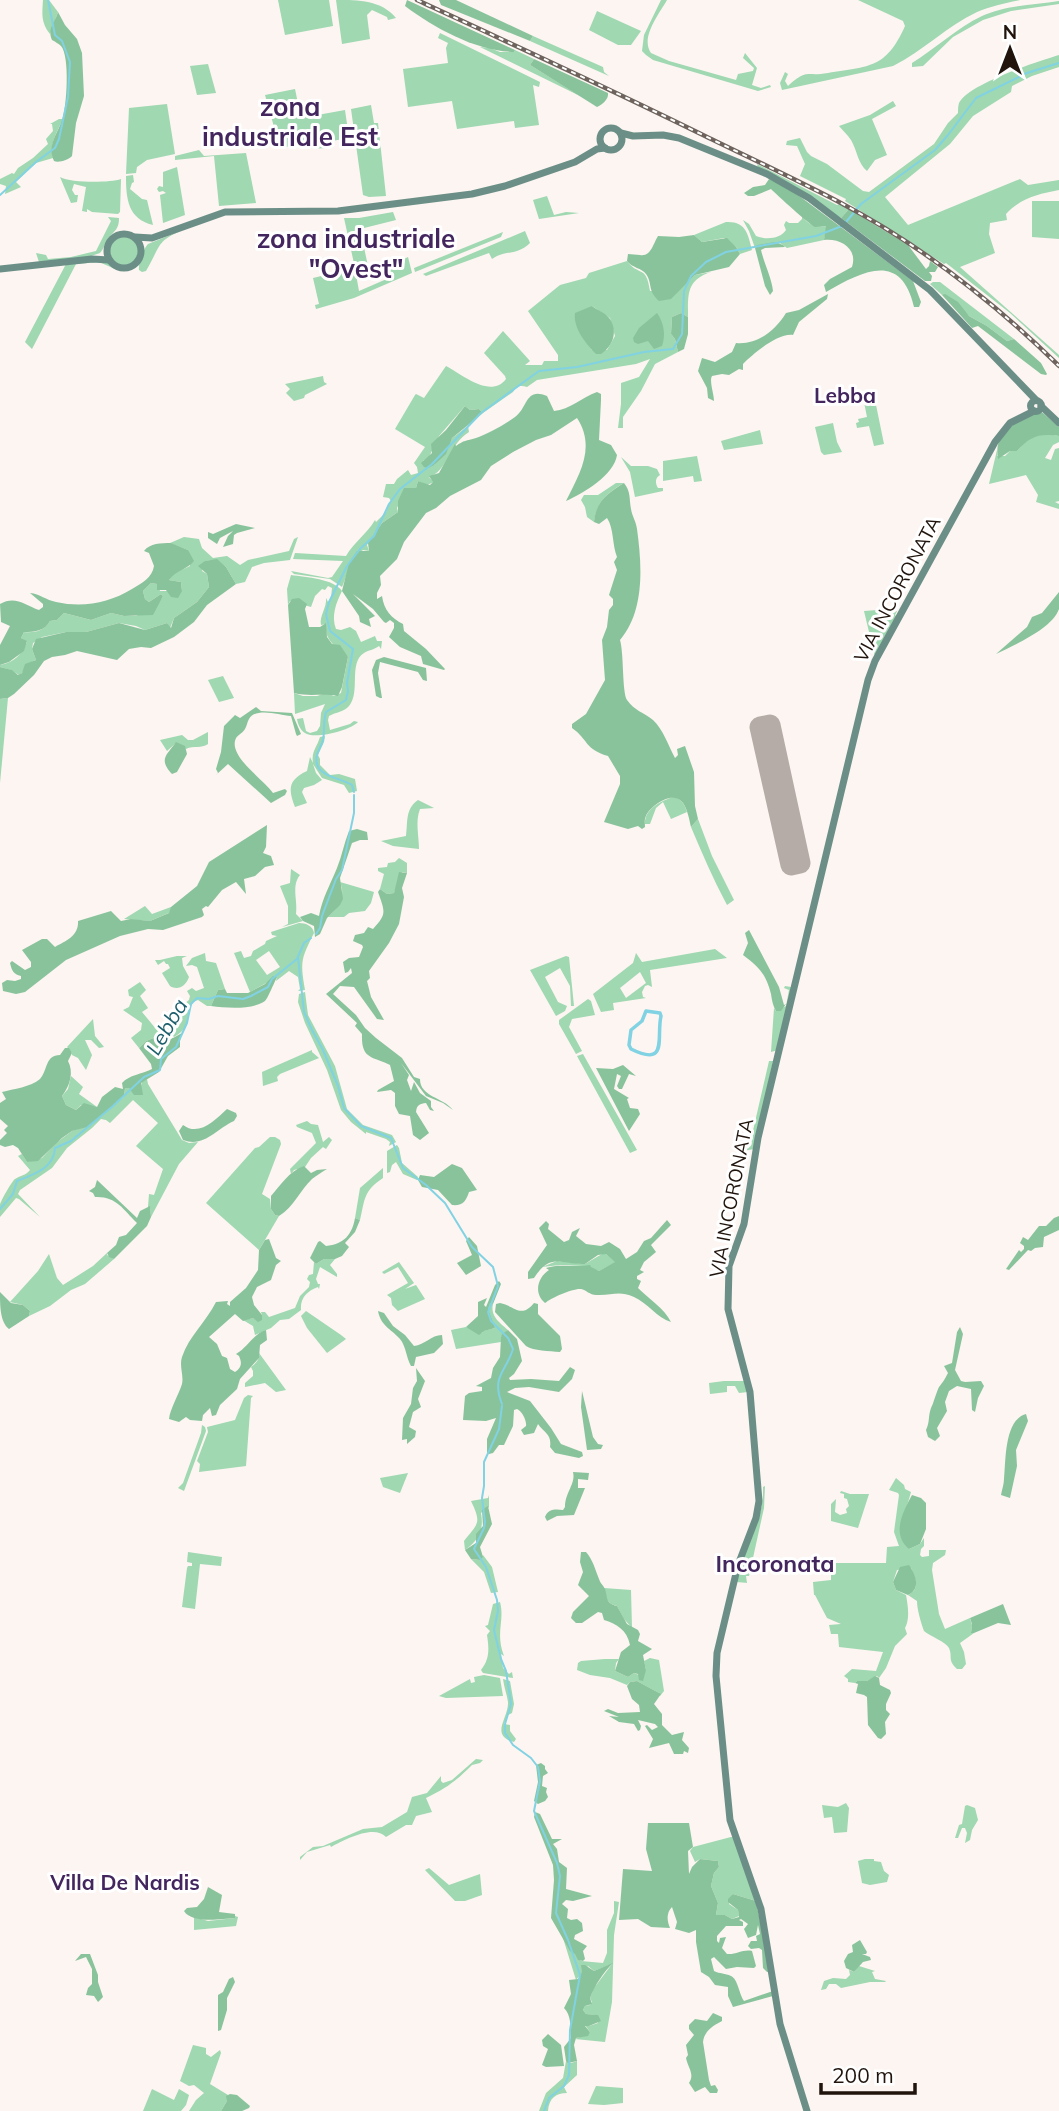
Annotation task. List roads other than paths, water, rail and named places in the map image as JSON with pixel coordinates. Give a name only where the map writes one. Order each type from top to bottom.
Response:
[{"type":"main road","points":[[596,150],[601,133],[607,128],[615,128],[621,133],[633,136],[663,135],[687,141],[791,186],[845,224],[939,299],[1026,392],[1034,407],[1056,421]]},
{"type":"main road","points":[[621,133],[622,142]]},
{"type":"main road","points":[[92,259],[106,250],[111,239],[122,233],[152,238],[225,212],[338,211],[472,194],[503,187],[575,162],[596,150],[614,150],[633,136]]},
{"type":"main road","points":[[600,141],[605,148]]},
{"type":"main road","points":[[135,237],[141,252]]},
{"type":"main road","points":[[0,269],[92,259],[109,260],[118,267],[129,267],[136,262],[144,246],[152,238]]},
{"type":"main road","points":[[106,250],[109,260]]},
{"type":"main road","name":"VIA INCORONATA","points":[[807,2111],[780,2024],[763,1917],[730,1820],[716,1676],[717,1653],[737,1565],[756,1518],[759,1502],[750,1392],[728,1309],[730,1266],[744,1224],[758,1138],[868,680],[875,662],[989,452],[1006,427],[1034,407]]},
{"type":"waterway","points":[[0,195],[55,148],[59,139],[68,97],[70,62],[62,41],[55,35],[48,0]]},
{"type":"waterway","points":[[846,222],[861,204],[935,150],[976,98],[1027,73],[1059,63]]},
{"type":"waterway","points":[[354,792],[352,785],[323,772],[317,762],[326,712],[346,700],[353,649],[330,631],[326,614],[347,566],[374,536],[389,504],[400,489],[432,464],[481,413],[539,371],[577,367],[644,352],[673,349],[682,334],[684,291],[691,276],[706,262],[726,252],[816,236],[842,226]]},
{"type":"waterway","name":"Lebba","points":[[316,934],[336,879],[342,870],[354,813],[354,795]]},
{"type":"waterway","name":"Lebba","points":[[0,1209],[13,1194],[17,1181],[46,1166],[51,1161],[55,1148],[71,1141],[144,1077],[160,1070],[161,1059],[176,1047],[187,1023],[191,1004],[197,998],[209,999],[218,996],[243,999],[251,996],[268,987],[272,979],[297,959],[304,943],[311,938]]},
{"type":"waterway","points":[[298,957],[304,1012],[323,1050],[344,1108],[361,1126],[391,1138],[403,1168],[445,1203],[472,1247],[493,1267],[498,1286],[488,1312],[491,1321],[508,1338],[513,1349],[499,1380],[502,1404]]},
{"type":"waterway","points":[[646,1011],[660,1013],[661,1016],[658,1048],[651,1055],[631,1049],[629,1045],[631,1030],[642,1021],[646,1011]]},
{"type":"waterway","points":[[502,1406],[499,1429],[484,1462],[482,1498],[485,1522],[474,1549],[486,1567],[497,1600],[494,1630],[506,1671],[511,1704],[505,1733],[513,1745],[531,1758],[538,1767],[540,1781],[534,1811],[557,1863],[560,1876],[556,1913],[580,1975],[570,2030],[569,2075],[564,2086],[549,2098],[544,2111]]},
{"type":"railway","points":[[417,0],[562,67],[869,218],[927,255],[982,297],[1059,366]]},
{"type":"district","name":"zona industriale Est","points":[[290,122]]},
{"type":"district","name":"zona industriale \"Ovest\"","points":[[356,254]]},
{"type":"district","name":"Lebba","points":[[845,396]]},
{"type":"district","name":"Incoronata","points":[[775,1564]]},
{"type":"district","name":"Villa De Nardis","points":[[125,1883]]}]
